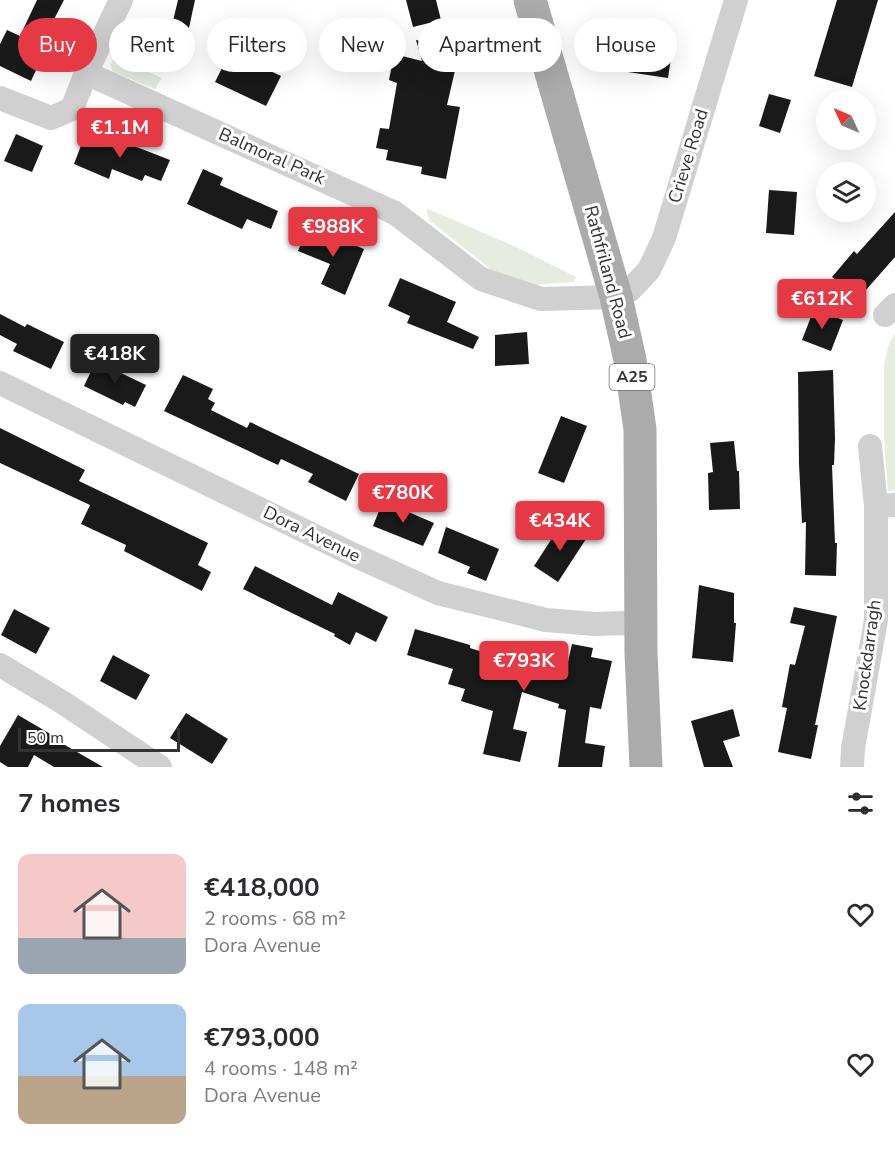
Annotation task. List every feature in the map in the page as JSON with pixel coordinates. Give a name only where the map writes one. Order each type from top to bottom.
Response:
[{"type":"main road","name":"Rathfriland Road","points":[[530,0],[616,297],[630,360],[640,429],[646,767]]},
{"type":"street","points":[[0,98],[51,118],[72,109],[86,73],[121,0]]},
{"type":"street","name":"Crieve Road","points":[[616,297],[630,290],[650,270],[664,238],[736,0]]},
{"type":"street","name":"Balmoral Park","points":[[86,73],[396,213],[481,279],[541,299],[616,297]]},
{"type":"street","name":"Dora Avenue","points":[[0,383],[301,530],[438,593],[546,620],[642,626]]},
{"type":"street","name":"Knockdarragh","points":[[852,767],[853,748],[876,620],[886,505],[870,447]]},
{"type":"street","points":[[0,665],[62,702],[160,767]]},
{"type":"shaded area","points":[[113,72],[149,72],[162,78],[155,89]]},
{"type":"shaded area","points":[[426,208],[512,245],[576,277],[574,282],[533,285],[494,272],[429,220]]},
{"type":"shaded area","points":[[895,333],[895,490],[888,491],[884,438],[884,366],[888,346]]},
{"type":"building","points":[[37,0],[64,0],[55,18],[28,18]]},
{"type":"building","points":[[178,0],[195,0],[191,18],[174,18]]},
{"type":"building","points":[[406,0],[436,0],[440,18],[418,18],[418,26],[413,27]]},
{"type":"building","points":[[837,0],[878,0],[852,87],[814,76]]},
{"type":"building","points":[[7,30],[18,35],[18,72],[35,72],[31,81],[0,66],[0,44]]},
{"type":"building","points":[[406,57],[418,60],[418,72],[455,72],[447,105],[460,107],[446,179],[421,174],[422,167],[386,160],[388,150],[376,148],[380,128],[389,129],[397,83],[389,80],[391,72],[406,72]]},
{"type":"building","points":[[220,72],[272,72],[281,76],[266,106],[215,82]]},
{"type":"building","points":[[628,72],[669,72],[668,78]]},
{"type":"building","points":[[769,94],[791,100],[780,133],[759,126]]},
{"type":"building","points":[[16,134],[43,146],[32,172],[4,161]]},
{"type":"building","points":[[85,135],[108,144],[111,137],[170,160],[161,181],[145,175],[142,181],[112,169],[109,179],[74,164]]},
{"type":"building","points":[[203,169],[223,178],[220,185],[278,211],[271,229],[247,219],[242,229],[187,204]]},
{"type":"building","points":[[769,190],[797,192],[794,235],[766,233]]},
{"type":"building","points":[[895,212],[895,257],[858,299],[832,277],[854,251],[857,254]]},
{"type":"building","points":[[308,226],[364,249],[345,295],[321,284],[330,264],[298,251]]},
{"type":"building","points":[[400,278],[456,302],[447,322],[479,337],[473,349],[407,323],[410,316],[388,306]]},
{"type":"building","points":[[814,309],[843,320],[831,351],[802,340]]},
{"type":"building","points":[[0,314],[25,327],[27,324],[64,342],[51,369],[13,351],[17,344],[0,335]]},
{"type":"building","points":[[527,332],[529,364],[495,366],[495,335]]},
{"type":"building","points":[[96,361],[146,385],[135,407],[125,402],[123,405],[84,386]]},
{"type":"building","points":[[833,370],[835,438],[834,465],[832,465],[835,543],[837,543],[836,576],[805,575],[806,522],[802,523],[798,372]]},
{"type":"building","points":[[183,375],[213,389],[208,399],[215,403],[211,410],[247,428],[250,422],[359,474],[346,501],[308,482],[313,474],[281,459],[278,465],[164,411]]},
{"type":"building","points":[[561,416],[587,426],[564,483],[538,473]]},
{"type":"building","points":[[0,428],[85,470],[79,481],[208,543],[198,565],[211,572],[202,591],[124,551],[126,545],[81,524],[90,505],[0,463]]},
{"type":"building","points":[[734,441],[737,471],[739,471],[740,509],[709,510],[708,473],[713,472],[710,443]]},
{"type":"building","points":[[383,501],[434,523],[423,546],[373,526]]},
{"type":"building","points":[[562,523],[586,539],[558,582],[534,566]]},
{"type":"building","points":[[446,527],[499,549],[486,581],[467,573],[470,567],[438,553]]},
{"type":"building","points":[[255,566],[332,605],[338,592],[388,617],[376,642],[356,632],[350,645],[334,636],[335,634],[243,589]]},
{"type":"building","points":[[699,585],[734,593],[734,623],[736,623],[733,662],[692,658]]},
{"type":"building","points":[[794,607],[837,616],[815,725],[818,725],[811,759],[778,752],[787,708],[782,707],[790,664],[795,665],[805,626],[790,623]]},
{"type":"building","points":[[14,609],[50,628],[36,654],[1,635]]},
{"type":"building","points":[[415,629],[470,645],[470,648],[508,660],[513,645],[568,662],[572,644],[593,648],[591,657],[612,661],[601,709],[590,707],[585,743],[605,746],[602,767],[558,767],[566,710],[558,708],[559,704],[522,692],[513,729],[527,732],[520,762],[483,754],[493,711],[461,701],[465,689],[448,684],[453,669],[407,655]]},
{"type":"building","points":[[113,655],[150,675],[136,700],[100,681]]},
{"type":"building","points":[[733,709],[740,736],[723,741],[733,767],[704,767],[691,721]]},
{"type":"building","points":[[186,713],[228,739],[212,764],[170,738]]},
{"type":"building","points":[[18,715],[103,767],[54,767],[34,755],[28,767],[8,767],[0,762],[0,746]]}]
